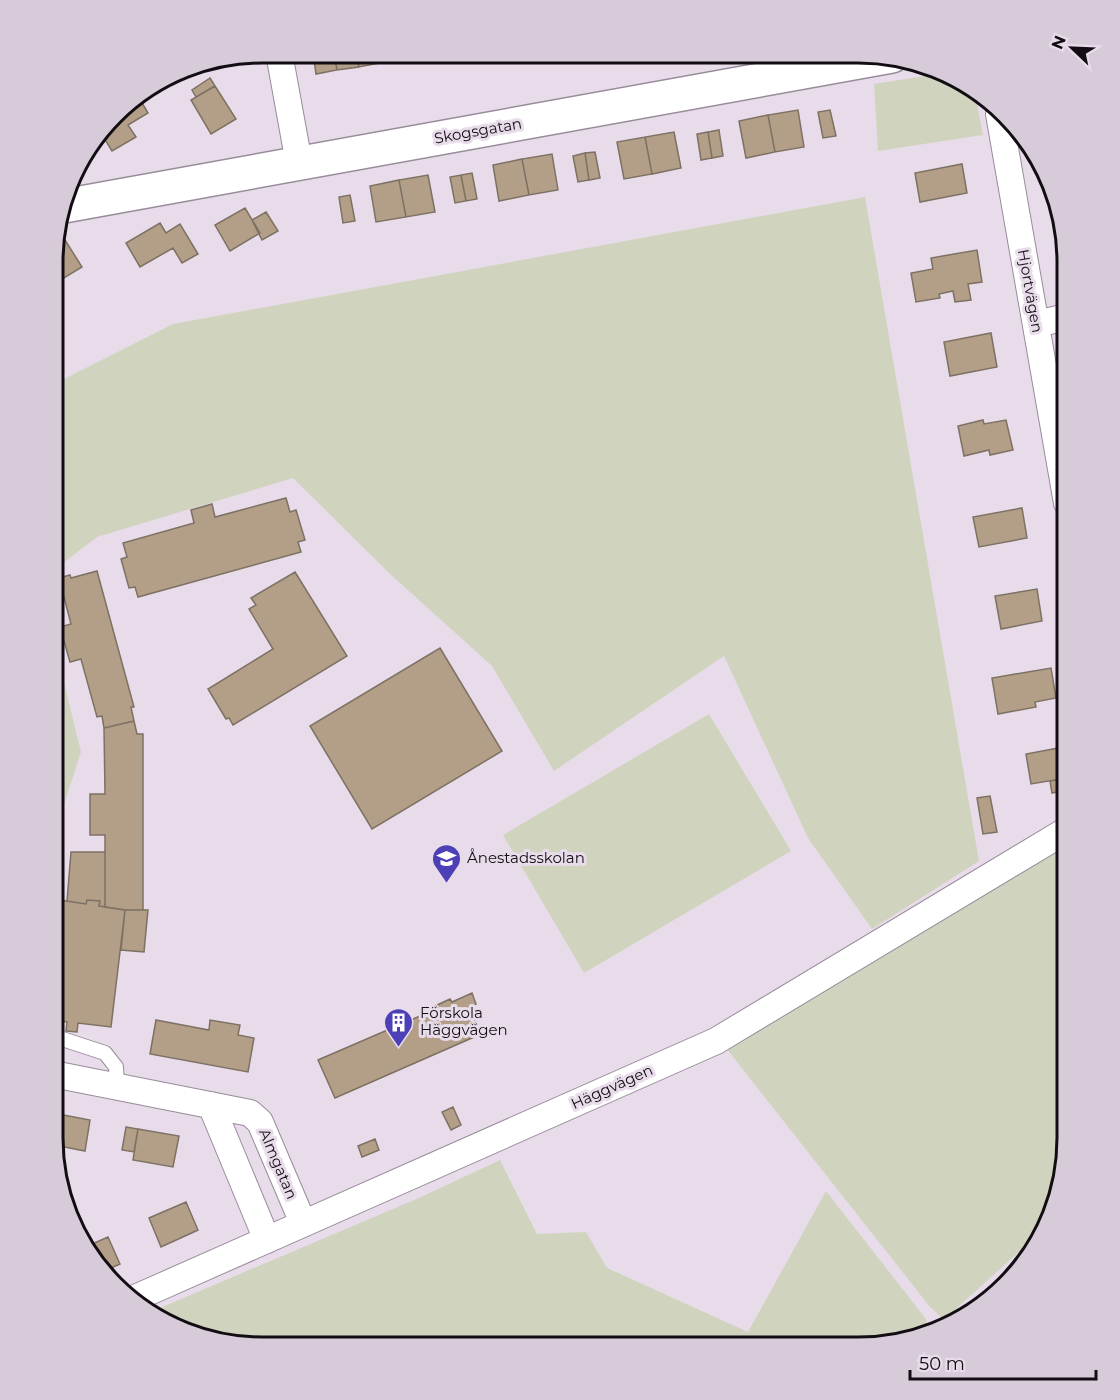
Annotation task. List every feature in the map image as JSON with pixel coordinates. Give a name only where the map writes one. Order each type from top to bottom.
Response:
[{"type":"street","points":[[281,63],[299,163]]},
{"type":"street","name":"Skogsgatan","points":[[72,205],[833,63]]},
{"type":"street","name":"Hjortvägen","points":[[1001,124],[1057,445]]},
{"type":"street","points":[[1036,324],[1057,319]]},
{"type":"street","name":"Häggvägen","points":[[141,1295],[716,1041],[1057,836]]},
{"type":"street","name":"Almgatan","points":[[63,1076],[243,1111],[257,1118],[303,1223]]},
{"type":"street","points":[[211,1105],[267,1240]]},
{"type":"lane","points":[[63,1039],[105,1053],[116,1067],[117,1087]]},
{"type":"green space","points":[[927,76],[934,78],[977,103],[983,135],[878,151],[874,84]]},
{"type":"green space","points":[[865,197],[979,861],[872,929],[808,838],[724,656],[554,771],[492,666],[390,574],[293,478],[97,537],[63,563],[63,379],[173,324]]},
{"type":"green space","points":[[63,678],[81,752],[63,807]]},
{"type":"green space","points":[[709,714],[791,851],[584,973],[503,835]]},
{"type":"green space","points":[[1057,849],[1057,1151],[1053,1177],[1046,1202],[1024,1248],[950,1314],[942,1318],[930,1307],[726,1048],[892,951]]},
{"type":"green space","points":[[500,1160],[537,1234],[586,1232],[607,1268],[748,1332],[826,1191],[926,1319],[927,1324],[897,1333],[871,1337],[249,1337],[198,1326],[160,1308],[421,1197]]},
{"type":"building","points":[[314,63],[336,63],[337,70],[316,74]]},
{"type":"building","points":[[336,63],[358,63],[359,67],[337,70]]},
{"type":"building","points":[[358,63],[380,63],[359,67]]},
{"type":"building","points":[[210,78],[215,86],[196,97],[192,90]]},
{"type":"building","points":[[215,86],[236,119],[211,134],[191,100]]},
{"type":"building","points":[[142,103],[148,113],[128,125],[136,137],[112,151],[105,140]]},
{"type":"building","points":[[798,110],[804,147],[775,152],[768,115]]},
{"type":"building","points":[[830,110],[836,136],[823,138],[818,112]]},
{"type":"building","points":[[768,115],[775,152],[746,158],[739,121]]},
{"type":"building","points":[[719,130],[723,156],[712,158],[708,132]]},
{"type":"building","points":[[674,132],[681,168],[652,174],[645,137]]},
{"type":"building","points":[[708,132],[712,158],[701,160],[697,134]]},
{"type":"building","points":[[645,137],[652,174],[624,179],[617,142]]},
{"type":"building","points":[[595,152],[600,178],[589,180],[585,153]]},
{"type":"building","points":[[585,153],[589,180],[578,182],[573,156]]},
{"type":"building","points":[[552,154],[558,190],[529,195],[522,159]]},
{"type":"building","points":[[522,159],[529,195],[499,201],[493,165]]},
{"type":"building","points":[[962,164],[967,193],[920,202],[915,173]]},
{"type":"building","points":[[472,173],[477,199],[466,201],[461,175]]},
{"type":"building","points":[[428,175],[435,212],[406,217],[399,180]]},
{"type":"building","points":[[461,175],[466,201],[455,203],[450,177]]},
{"type":"building","points":[[399,180],[406,217],[376,222],[370,186]]},
{"type":"building","points":[[350,195],[355,221],[343,223],[339,197]]},
{"type":"building","points":[[245,208],[260,233],[230,251],[215,225]]},
{"type":"building","points":[[266,212],[278,231],[262,240],[252,220]]},
{"type":"building","points":[[160,223],[166,233],[180,224],[198,254],[182,263],[173,248],[140,267],[126,243]]},
{"type":"building","points":[[65,240],[82,267],[63,279],[63,262]]},
{"type":"building","points":[[977,250],[982,282],[968,284],[971,300],[955,302],[953,291],[939,294],[940,298],[916,302],[911,273],[933,269],[931,258]]},
{"type":"building","points":[[991,333],[997,367],[950,376],[944,342]]},
{"type":"building","points":[[983,420],[984,424],[1006,420],[1013,450],[990,455],[989,450],[964,456],[958,426]]},
{"type":"building","points":[[286,498],[290,512],[296,510],[305,540],[298,542],[301,552],[138,597],[135,587],[129,588],[121,559],[127,557],[123,543],[194,523],[191,510],[212,504],[215,517]]},
{"type":"building","points":[[1022,508],[1027,538],[979,547],[973,517]]},
{"type":"building","points":[[97,571],[134,707],[131,707],[134,721],[104,728],[102,716],[97,717],[81,659],[70,662],[63,638],[63,626],[71,624],[63,593],[63,577],[70,575],[71,578]]},
{"type":"building","points":[[295,572],[347,656],[233,725],[229,718],[226,719],[208,689],[273,649],[249,609],[256,605],[251,598]]},
{"type":"building","points":[[1037,589],[1042,621],[1001,629],[995,596]]},
{"type":"building","points":[[440,648],[502,751],[372,829],[310,726]]},
{"type":"building","points":[[1051,668],[1056,698],[1035,702],[1036,707],[998,714],[992,678]]},
{"type":"building","points":[[134,721],[137,734],[143,734],[143,910],[125,910],[105,907],[105,835],[90,835],[90,794],[105,794],[104,728]]},
{"type":"building","points":[[1057,748],[1057,780],[1031,784],[1026,754]]},
{"type":"building","points":[[1057,780],[1057,792],[1052,793],[1050,781]]},
{"type":"building","points":[[990,796],[997,832],[983,834],[977,798]]},
{"type":"building","points":[[71,852],[105,852],[105,907],[99,906],[100,901],[87,900],[86,904],[67,901]]},
{"type":"building","points":[[63,900],[86,904],[87,900],[100,901],[99,906],[125,910],[111,1027],[78,1023],[77,1032],[66,1031],[67,1022],[63,1021]]},
{"type":"building","points":[[125,910],[148,910],[144,952],[121,950]]},
{"type":"building","name":"Förskola Häggvägen","points":[[472,993],[476,1004],[469,1007],[481,1034],[335,1098],[318,1060],[436,1009],[435,1006],[450,999],[452,1002]]},
{"type":"building","points":[[156,1020],[209,1030],[210,1020],[240,1025],[238,1035],[254,1038],[248,1072],[150,1054]]},
{"type":"building","points":[[453,1107],[461,1125],[451,1130],[442,1112]]},
{"type":"building","points":[[63,1115],[90,1120],[85,1151],[64,1147]]},
{"type":"building","points":[[126,1127],[138,1129],[134,1152],[122,1150]]},
{"type":"building","points":[[138,1129],[179,1136],[173,1167],[133,1160]]},
{"type":"building","points":[[375,1139],[379,1150],[362,1157],[358,1146]]},
{"type":"building","points":[[186,1202],[198,1230],[161,1247],[149,1218]]},
{"type":"building","points":[[108,1237],[120,1264],[111,1268],[93,1243]]},
{"type":"place","name":"Ånestadsskolan","points":[[446,884]]},
{"type":"place","name":"Förskola Häggvägen","points":[[399,1048]]}]
